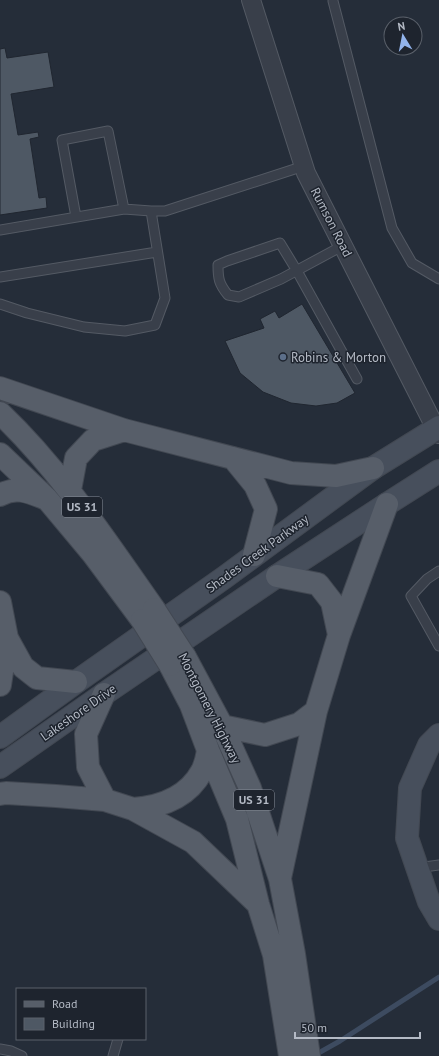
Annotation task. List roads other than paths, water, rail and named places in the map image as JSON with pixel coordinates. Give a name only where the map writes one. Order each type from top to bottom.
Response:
[{"type":"main road","points":[[0,388],[124,430],[291,473],[336,476],[373,468]]},
{"type":"main road","name":"Montgomery Highway","points":[[0,413],[15,427],[70,490],[148,614],[191,704],[208,750],[237,819],[258,904],[284,954],[309,1056]]},
{"type":"main road","points":[[70,490],[76,458],[93,440],[124,430]]},
{"type":"main road","name":"Shades Creek Parkway","points":[[76,682],[225,577],[373,468],[438,430]]},
{"type":"main road","name":"US 31","points":[[0,454],[47,499]]},
{"type":"main road","points":[[233,458],[255,485],[266,509],[254,555]]},
{"type":"main road","points":[[170,660],[277,576],[439,471]]},
{"type":"main road","points":[[0,495],[19,490],[47,499]]},
{"type":"main road","name":"Montgomery Highway","points":[[47,499],[93,554],[148,614]]},
{"type":"main road","points":[[280,879],[316,711],[339,635],[387,504]]},
{"type":"main road","points":[[277,576],[318,584],[332,602],[339,635]]},
{"type":"main road","points":[[0,602],[7,638],[23,667],[36,678],[76,682]]},
{"type":"main road","points":[[0,685],[7,638]]},
{"type":"main road","name":"Montgomery Highway","points":[[170,660],[222,726],[250,788],[280,879],[290,1056]]},
{"type":"main road","name":"Lakeshore Drive","points":[[0,767],[104,694],[170,660]]},
{"type":"main road","name":"Lakeshore Drive","points":[[0,737],[76,682]]},
{"type":"main road","points":[[104,694],[86,734],[88,767],[105,800]]},
{"type":"main road","points":[[222,726],[265,735],[299,724],[316,711]]},
{"type":"main road","points":[[439,735],[429,745],[410,788],[407,838],[429,902],[439,919]]},
{"type":"main road","points":[[133,810],[160,805],[174,799],[187,790],[203,770],[208,750]]},
{"type":"main road","points":[[0,794],[6,793],[105,800],[133,810],[192,842],[258,904]]},
{"type":"street","name":"Rumson Road","points":[[251,0],[306,173],[438,430]]},
{"type":"lane","points":[[333,0],[392,228],[412,263],[439,279]]},
{"type":"lane","points":[[76,217],[62,140],[108,131],[124,209]]},
{"type":"lane","points":[[0,230],[124,209],[165,211],[304,166]]},
{"type":"lane","points":[[0,304],[27,313],[84,327],[125,331],[155,326],[165,298],[151,211]]},
{"type":"lane","points":[[344,246],[297,271],[281,279],[239,297],[228,295],[221,286],[218,273],[218,265],[280,244],[297,271],[357,379]]},
{"type":"lane","points":[[0,277],[158,252]]},
{"type":"lane","points":[[439,571],[427,579],[411,596],[439,646]]},
{"type":"lane","points":[[417,868],[439,865]]},
{"type":"lane","points":[[112,1056],[118,1040]]},
{"type":"lane","points":[[0,1049],[11,1051],[22,1056]]},
{"type":"waterway","points":[[315,1055],[340,1041],[439,977]]},
{"type":"place","name":"Robins & Morton","points":[[283,357]]}]
